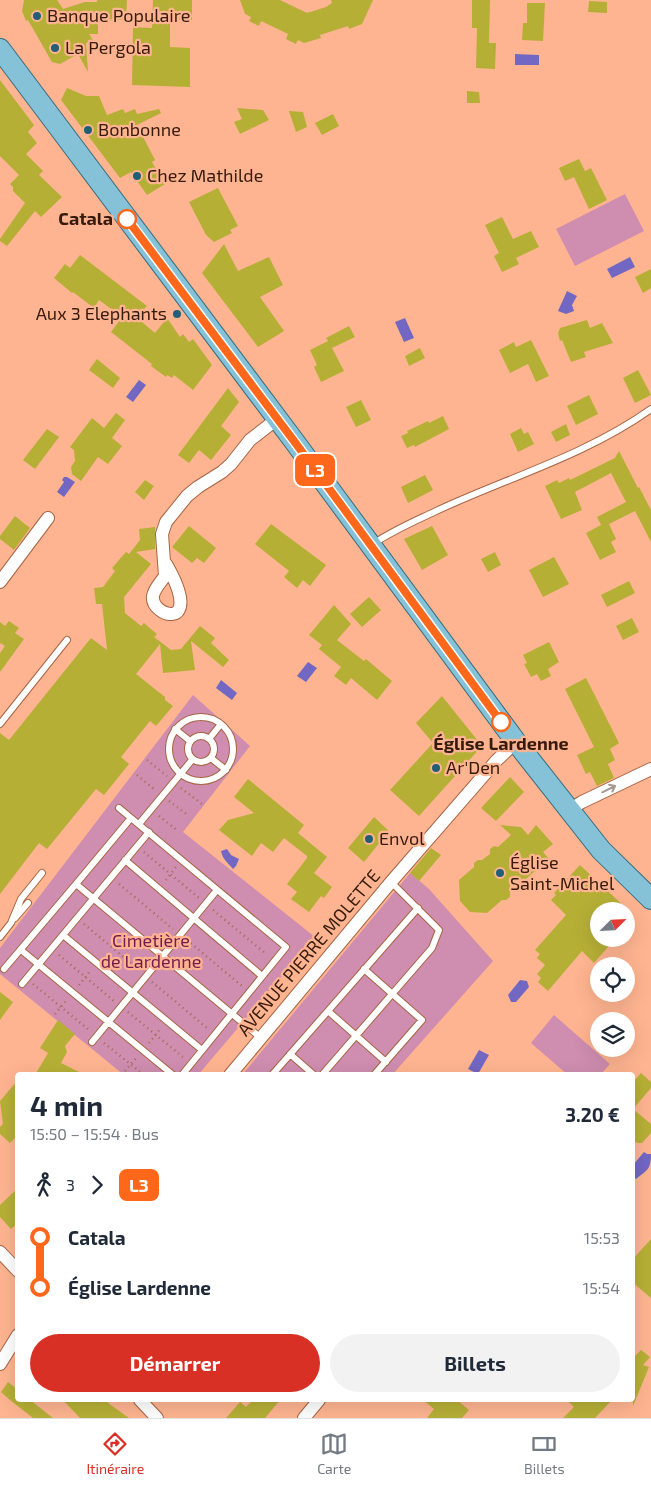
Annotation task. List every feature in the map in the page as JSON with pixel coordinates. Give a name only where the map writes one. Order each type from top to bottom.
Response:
[{"type":"main road","points":[[0,49],[516,742],[601,850],[651,899]]},
{"type":"street","points":[[166,564],[162,534],[166,522],[187,496],[198,486],[226,468],[250,440],[277,419]]},
{"type":"street","points":[[0,582],[48,518]]},
{"type":"street","name":"AVENUE PIERRE MOLETTE","points":[[233,1072],[391,882],[497,760],[516,742]]},
{"type":"street","points":[[569,810],[651,769]]},
{"type":"street","points":[[0,1252],[15,1267]]},
{"type":"street","points":[[0,1364],[15,1340]]},
{"type":"street","points":[[142,1402],[157,1418]]},
{"type":"street","points":[[304,1418],[317,1402]]},
{"type":"lane","points":[[370,546],[385,535],[466,497],[569,456],[651,410]]},
{"type":"lane","points":[[0,724],[67,640]]},
{"type":"lane","points":[[197,717],[206,717],[221,724],[227,730],[233,746],[233,755],[226,770],[212,780],[204,782],[195,782],[180,775],[174,768],[168,753],[168,744],[175,729],[182,723],[197,717]]},
{"type":"lane","points":[[209,739],[221,724]]},
{"type":"lane","points":[[175,729],[190,741]]},
{"type":"lane","points":[[199,736],[209,739],[214,748],[211,758],[202,763],[192,760],[188,750],[190,741],[199,736]]},
{"type":"lane","points":[[211,758],[226,770]]},
{"type":"lane","points":[[139,824],[192,760]]},
{"type":"lane","points":[[119,808],[286,947],[184,1072]]},
{"type":"lane","points":[[4,969],[131,818]]},
{"type":"lane","points":[[24,981],[149,832]]},
{"type":"lane","points":[[125,860],[262,976]]},
{"type":"lane","points":[[11,923],[22,899],[42,873]]},
{"type":"lane","points":[[325,1072],[432,948],[439,930],[391,882]]},
{"type":"lane","points":[[76,884],[261,1038]]},
{"type":"lane","points":[[92,1042],[217,890]]},
{"type":"lane","points":[[0,937],[28,903]]},
{"type":"lane","points":[[275,1072],[418,908]]},
{"type":"lane","points":[[63,934],[202,1050]]},
{"type":"lane","points":[[21,950],[169,1072]]},
{"type":"lane","points":[[364,970],[422,1020],[377,1072]]},
{"type":"lane","points":[[328,1011],[386,1062]]},
{"type":"lane","points":[[290,1054],[311,1072]]},
{"type":"path","points":[[151,810],[178,831]]},
{"type":"path","points":[[159,889],[182,860]]},
{"type":"path","points":[[24,981],[97,1036],[140,1072]]},
{"type":"green space","points":[[625,194],[644,231],[575,266],[556,229]]},
{"type":"green space","name":"Cimetière de Lardenne","points":[[193,695],[250,746],[183,832],[315,937],[201,1072],[120,1072],[0,974],[0,948]]},
{"type":"green space","points":[[410,873],[429,889],[493,961],[395,1072],[244,1072]]},
{"type":"green space","points":[[554,1015],[590,1046],[590,1057],[602,1057],[610,1064],[603,1072],[565,1072],[531,1043]]},
{"type":"shaded area","points":[[515,54],[539,55],[539,65],[515,65]]},
{"type":"shaded area","points":[[630,257],[635,267],[612,278],[607,269]]},
{"type":"shaded area","points":[[567,291],[577,296],[572,305],[574,311],[566,314],[558,311]]},
{"type":"shaded area","points":[[405,318],[414,338],[404,342],[395,322]]},
{"type":"shaded area","points":[[139,380],[146,385],[133,402],[126,397]]},
{"type":"shaded area","points":[[64,477],[75,482],[64,497],[57,492],[64,482],[62,480]]},
{"type":"shaded area","points":[[308,662],[317,668],[306,682],[297,676]]},
{"type":"shaded area","points":[[221,680],[237,693],[232,700],[216,688]]},
{"type":"shaded area","points":[[227,849],[231,855],[239,859],[233,869],[221,851]]},
{"type":"shaded area","points":[[520,980],[527,981],[529,987],[516,1002],[511,1002],[508,995]]},
{"type":"shaded area","points":[[479,1050],[489,1055],[479,1072],[468,1069]]},
{"type":"shaded area","points":[[644,1152],[651,1154],[648,1169],[636,1179],[635,1163]]},
{"type":"building","points":[[24,0],[57,0],[63,9],[85,2],[97,2],[97,0],[127,0],[126,20],[98,19],[98,34],[89,34],[93,40],[86,43],[88,72],[78,54],[60,64],[52,62],[28,20],[26,21],[22,11]]},
{"type":"building","points":[[153,0],[192,0],[192,20],[170,20],[170,47],[190,48],[190,87],[132,85],[133,27],[152,28]]},
{"type":"building","points":[[240,0],[280,0],[307,13],[326,7],[332,3],[331,0],[373,0],[362,24],[349,29],[348,26],[320,35],[321,38],[304,43],[298,40],[296,44],[286,39],[288,34],[261,21],[259,26],[249,21],[251,17],[245,14]]},
{"type":"building","points":[[472,0],[490,0],[489,43],[496,43],[495,69],[476,68],[477,28],[472,28]]},
{"type":"building","points":[[589,1],[607,2],[607,13],[588,12]]},
{"type":"building","points":[[527,3],[545,3],[543,41],[522,40],[523,23],[527,23]]},
{"type":"building","points":[[0,80],[34,125],[28,132],[37,143],[26,154],[43,171],[39,175],[62,197],[41,217],[35,211],[7,246],[0,239],[25,203],[13,191],[13,187],[10,184],[19,175],[0,156]]},
{"type":"building","points":[[67,88],[86,96],[99,96],[107,115],[123,109],[125,113],[135,109],[137,114],[159,109],[161,113],[137,125],[155,160],[152,162],[165,184],[147,195],[131,172],[120,178],[61,100]]},
{"type":"building","points":[[467,91],[479,92],[480,103],[467,103]]},
{"type":"building","points":[[237,108],[263,110],[269,120],[240,134],[234,122],[242,119]]},
{"type":"building","points":[[289,111],[303,112],[307,127],[296,132]]},
{"type":"building","points":[[333,114],[339,126],[322,135],[315,123]]},
{"type":"building","points":[[579,159],[585,171],[591,168],[607,200],[589,209],[574,177],[565,181],[559,168]]},
{"type":"building","points":[[218,188],[238,226],[230,230],[232,233],[214,242],[206,235],[189,202]]},
{"type":"building","points":[[502,217],[513,239],[531,231],[539,247],[516,258],[519,264],[502,272],[494,256],[499,253],[485,225]]},
{"type":"building","points":[[224,244],[238,271],[269,257],[283,285],[260,297],[284,331],[258,347],[202,273]]},
{"type":"building","points":[[80,255],[147,306],[136,317],[155,333],[167,318],[180,337],[183,334],[189,342],[193,339],[212,365],[193,390],[174,375],[172,378],[167,375],[166,377],[111,332],[122,317],[99,300],[94,308],[54,278],[65,264],[70,268]]},
{"type":"building","points":[[651,269],[651,288],[643,293],[635,277]]},
{"type":"building","points":[[587,320],[590,328],[602,323],[613,343],[584,352],[586,357],[571,362],[558,333],[560,328]]},
{"type":"building","points":[[349,326],[355,337],[332,348],[344,371],[321,382],[314,367],[317,365],[310,350],[328,341],[326,338]]},
{"type":"building","points":[[531,340],[549,376],[536,382],[528,364],[510,373],[499,350],[514,342],[516,347]]},
{"type":"building","points":[[420,348],[425,358],[409,366],[405,356]]},
{"type":"building","points":[[97,359],[120,378],[113,388],[89,370]]},
{"type":"building","points":[[638,370],[651,395],[635,403],[623,378]]},
{"type":"building","points":[[228,388],[239,402],[221,426],[231,435],[211,460],[199,450],[189,463],[178,455]]},
{"type":"building","points":[[589,395],[598,414],[576,425],[567,406]]},
{"type":"building","points":[[361,400],[371,420],[356,427],[346,407]]},
{"type":"building","points":[[116,413],[125,420],[112,438],[122,446],[108,464],[98,457],[81,481],[72,474],[71,467],[75,461],[74,450],[70,447],[92,418],[104,428]]},
{"type":"building","points":[[443,416],[449,429],[415,447],[414,445],[407,448],[401,436],[428,421],[429,423]]},
{"type":"building","points":[[566,424],[570,435],[556,442],[551,432]]},
{"type":"building","points":[[521,428],[524,434],[528,432],[534,444],[518,452],[510,434]]},
{"type":"building","points":[[47,429],[59,437],[35,469],[23,460]]},
{"type":"building","points":[[619,451],[651,510],[651,542],[635,511],[609,524],[616,539],[611,542],[616,552],[600,560],[586,533],[601,525],[597,517],[626,502],[611,473],[575,492],[582,510],[561,519],[545,486],[557,480],[559,483],[569,478],[570,480],[615,458]]},
{"type":"building","points":[[425,475],[433,490],[408,503],[401,487]]},
{"type":"building","points":[[145,480],[154,486],[144,500],[135,492]]},
{"type":"building","points":[[15,516],[30,528],[14,550],[0,539],[0,536]]},
{"type":"building","points":[[271,524],[326,565],[310,586],[303,580],[297,588],[284,577],[289,571],[255,544]]},
{"type":"building","points":[[189,526],[216,548],[204,563],[197,558],[192,563],[172,547]]},
{"type":"building","points":[[432,526],[448,555],[422,570],[404,539]]},
{"type":"building","points":[[155,527],[155,549],[136,552],[151,564],[124,597],[125,613],[141,626],[144,623],[157,634],[154,637],[171,650],[181,649],[200,626],[215,638],[211,643],[229,660],[223,667],[191,641],[195,670],[163,673],[160,644],[136,674],[165,697],[165,700],[173,706],[156,726],[150,721],[121,757],[129,764],[104,795],[96,789],[47,849],[39,843],[0,894],[0,733],[9,740],[91,638],[107,650],[102,604],[96,604],[94,588],[103,587],[115,571],[112,568],[126,552],[129,554],[140,540],[139,529]]},
{"type":"building","points":[[495,552],[501,565],[488,572],[481,559]]},
{"type":"building","points":[[554,557],[569,584],[543,597],[529,570]]},
{"type":"building","points":[[629,581],[635,593],[607,607],[601,595]]},
{"type":"building","points":[[369,597],[381,610],[362,627],[350,614]]},
{"type":"building","points":[[334,605],[351,624],[337,640],[364,661],[366,659],[392,681],[377,700],[351,678],[346,685],[334,676],[341,667],[319,649],[322,645],[309,635]]},
{"type":"building","points":[[632,618],[639,632],[623,640],[616,626]]},
{"type":"building","points":[[9,621],[19,628],[15,633],[24,639],[0,672],[0,653],[5,646],[0,643],[0,622],[5,626]]},
{"type":"building","points":[[549,642],[559,662],[548,669],[551,676],[541,681],[537,674],[531,677],[524,664],[527,663],[523,655]]},
{"type":"building","points":[[586,678],[619,743],[610,749],[615,760],[608,764],[614,778],[597,786],[590,772],[586,774],[577,755],[594,747],[565,689]]},
{"type":"building","name":"Ar'Den","points":[[442,696],[482,746],[419,816],[390,790],[433,743],[416,723]]},
{"type":"building","points":[[510,777],[524,792],[496,821],[481,808]]},
{"type":"building","points":[[248,779],[304,825],[298,833],[327,857],[314,873],[332,887],[324,898],[321,896],[309,912],[291,899],[297,892],[287,884],[307,856],[284,838],[273,852],[261,843],[252,856],[219,830],[228,820],[254,813],[234,797]]},
{"type":"building","name":"Envol","points":[[374,817],[389,831],[364,862],[348,848]]},
{"type":"building","name":"Église Saint-Michel","points":[[500,825],[521,827],[528,835],[536,825],[553,844],[543,852],[549,859],[549,863],[546,867],[541,866],[526,879],[525,887],[510,885],[510,897],[502,900],[487,913],[470,912],[460,901],[459,880],[474,867],[474,863],[490,854],[490,849],[494,846],[498,847],[511,835]]},
{"type":"building","points":[[431,848],[441,855],[419,881],[410,873]]},
{"type":"building","points":[[580,865],[619,902],[590,902],[590,948],[607,948],[599,957],[590,957],[590,959],[582,951],[548,991],[538,982],[541,978],[537,974],[545,965],[537,958],[540,954],[535,950],[566,915],[551,900],[556,895],[554,893]]},
{"type":"building","points":[[0,992],[13,1002],[0,1020]]},
{"type":"building","points":[[58,1020],[75,1034],[65,1046],[67,1052],[61,1063],[79,1072],[37,1072],[48,1053],[40,1048]]},
{"type":"building","points":[[641,1073],[651,1082],[651,1088],[635,1107],[635,1080]]},
{"type":"building","points":[[15,1084],[15,1138],[10,1143],[0,1134],[0,1127],[3,1124],[0,1101]]},
{"type":"building","points":[[635,1111],[651,1124],[651,1133],[642,1143],[635,1141]]},
{"type":"building","points":[[15,1191],[15,1226],[11,1229],[0,1217],[0,1205]]},
{"type":"building","points":[[651,1239],[651,1298],[635,1285],[635,1257]]},
{"type":"building","points":[[641,1350],[650,1357],[643,1365],[649,1367],[635,1401],[635,1356]]},
{"type":"building","points":[[8,1382],[15,1388],[15,1402],[33,1402],[53,1418],[33,1418],[1,1392]]},
{"type":"building","points":[[65,1402],[107,1402],[129,1418],[80,1418]]},
{"type":"building","points":[[240,1402],[246,1407],[251,1402],[278,1402],[265,1418],[226,1418]]},
{"type":"building","points":[[425,1402],[459,1402],[469,1410],[462,1418],[427,1418],[434,1409]]},
{"type":"building","points":[[569,1402],[610,1402],[595,1418],[563,1418],[574,1407]]},
{"type":"bus line","name":"L3","points":[[127,219],[294,441],[501,722]]},
{"type":"place","name":"Banque Populaire","points":[[37,16]]},
{"type":"place","name":"La Pergola","points":[[55,48]]},
{"type":"place","name":"Bonbonne","points":[[88,130]]},
{"type":"place","name":"Chez Mathilde","points":[[137,176]]},
{"type":"place","name":"Catala","points":[[127,219]]},
{"type":"place","name":"Aux 3 Elephants","points":[[177,314]]},
{"type":"place","name":"Église Lardenne","points":[[501,722]]},
{"type":"place","name":"Ar'Den","points":[[436,768]]},
{"type":"place","name":"Envol","points":[[369,839]]},
{"type":"place","name":"Église Saint-Michel","points":[[500,873]]}]
